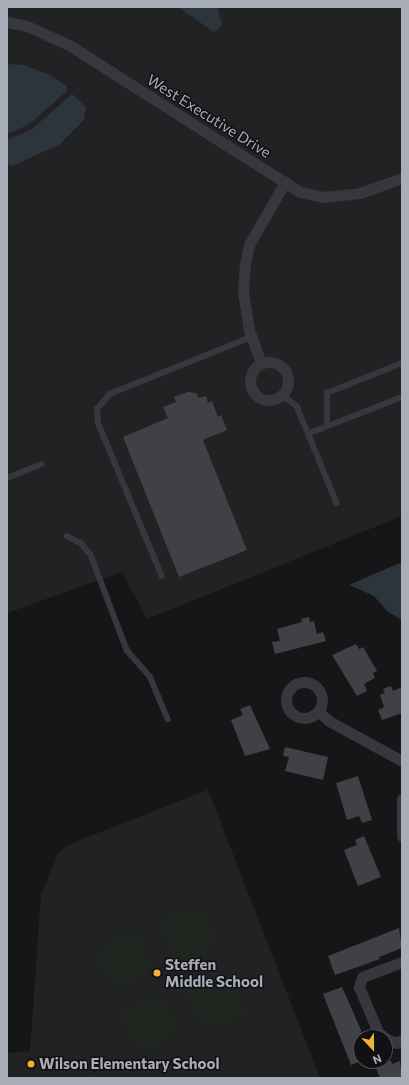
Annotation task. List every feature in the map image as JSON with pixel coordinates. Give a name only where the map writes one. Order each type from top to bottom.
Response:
[{"type":"street","name":"West Executive Drive","points":[[7,22],[27,26],[70,45],[300,192],[324,197],[360,193],[402,178]]},
{"type":"street","points":[[261,363],[251,337],[242,291],[249,245],[284,182]]},
{"type":"street","points":[[261,363],[278,364],[286,373],[288,384],[282,395],[276,398],[263,399],[253,391],[250,379],[252,372],[261,363]]},
{"type":"street","points":[[318,711],[329,721],[402,761]]},
{"type":"street","points":[[402,799],[402,836]]},
{"type":"street","points":[[377,1029],[359,987],[362,977],[402,962]]},
{"type":"lane","points":[[162,577],[98,423],[96,409],[110,394],[251,337]]},
{"type":"lane","points":[[327,426],[327,393],[402,363]]},
{"type":"lane","points":[[282,395],[297,406],[310,434],[337,503]]},
{"type":"lane","points":[[310,434],[402,397]]},
{"type":"lane","points":[[7,478],[41,464]]},
{"type":"lane","points":[[67,536],[81,543],[91,555],[127,650],[150,676],[168,719]]},
{"type":"shaded area","points":[[7,7],[402,7],[402,516],[147,619],[122,572],[7,613]]},
{"type":"shaded area","points":[[178,7],[218,7],[222,25],[214,32]]},
{"type":"shaded area","points":[[7,64],[23,65],[48,74],[67,86],[67,91],[28,125],[7,134]]},
{"type":"shaded area","points":[[72,94],[86,107],[84,120],[60,144],[13,166],[7,164],[7,140],[32,129]]},
{"type":"shaded area","points":[[402,562],[402,620],[388,612],[374,596],[349,585]]},
{"type":"shaded area","name":"Steffen Middle School","points":[[208,790],[320,1078],[7,1078],[7,1053],[30,1051],[41,895],[59,852],[72,843]]},
{"type":"shaded area","points":[[204,906],[214,935],[210,951],[183,962],[172,958],[159,920]]},
{"type":"shaded area","points":[[136,931],[151,965],[147,976],[118,987],[98,969],[98,951],[114,938]]},
{"type":"shaded area","points":[[217,972],[233,975],[246,1013],[226,1024],[196,1020],[185,990],[188,982]]},
{"type":"shaded area","points":[[154,996],[165,998],[178,1029],[160,1048],[135,1048],[120,1013]]},
{"type":"building","points":[[188,392],[196,393],[199,398],[206,396],[208,403],[212,401],[218,417],[221,415],[227,430],[203,440],[247,550],[179,577],[123,437],[168,418],[163,407],[176,402],[174,397]]},
{"type":"building","points":[[309,617],[310,622],[314,621],[317,634],[323,632],[326,641],[275,654],[272,642],[280,641],[277,629],[302,622],[301,619]]},
{"type":"building","points":[[356,644],[359,649],[363,647],[377,671],[373,673],[375,678],[364,684],[367,691],[357,696],[332,655]]},
{"type":"building","points":[[391,686],[393,691],[402,687],[402,713],[382,720],[378,710],[384,707],[380,695],[385,693],[383,689]]},
{"type":"building","points":[[250,705],[270,749],[245,756],[231,720],[243,715],[240,709]]},
{"type":"building","points":[[285,747],[328,757],[323,780],[285,771],[289,757],[283,756]]},
{"type":"building","points":[[358,776],[372,820],[362,823],[359,816],[347,820],[336,783]]},
{"type":"building","points":[[364,836],[381,877],[358,886],[344,850],[357,845],[355,840]]},
{"type":"building","points":[[399,928],[402,948],[379,957],[380,959],[335,975],[328,956]]},
{"type":"building","points":[[342,987],[361,1029],[353,1029],[353,1064],[351,1065],[323,994]]},
{"type":"building","points":[[400,1061],[402,1078],[380,1078],[376,1069],[393,1069],[393,1064]]},
{"type":"place","name":"Steffen Middle School","points":[[157,973]]},
{"type":"place","name":"Wilson Elementary School","points":[[31,1064]]}]
